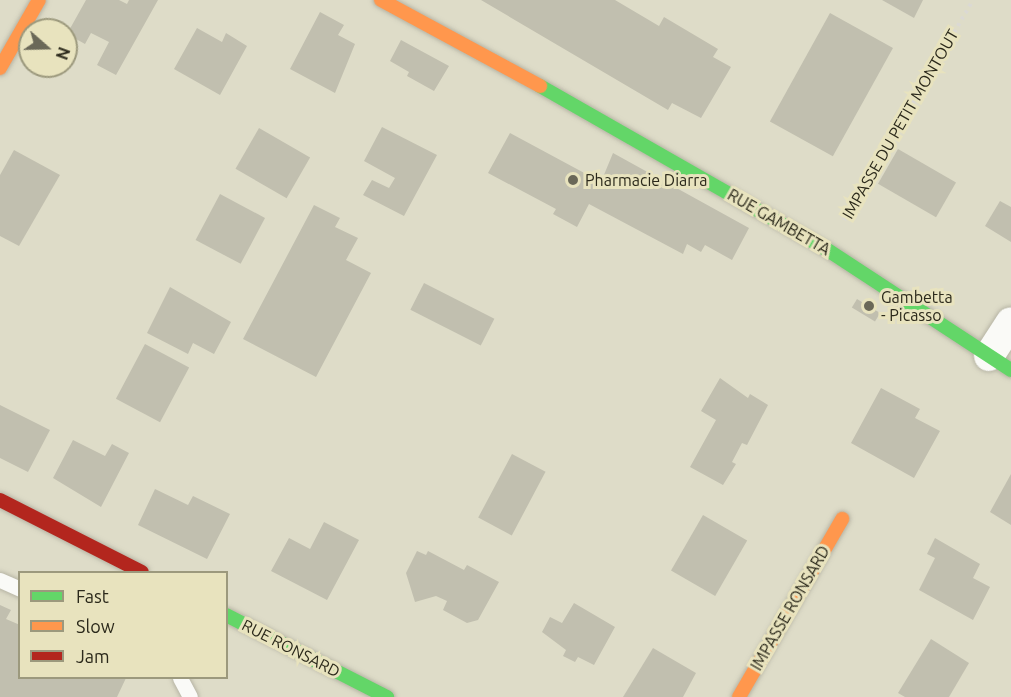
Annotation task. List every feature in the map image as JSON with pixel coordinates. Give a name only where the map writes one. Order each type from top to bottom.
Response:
[{"type":"street","points":[[0,68],[39,0]]},
{"type":"street","name":"RUE GAMBETTA","points":[[381,0],[619,129],[826,249],[1000,363]]},
{"type":"street","points":[[1000,363],[1011,322]]},
{"type":"street","points":[[0,500],[138,571]]},
{"type":"street","name":"IMPASSE RONSARD","points":[[739,697],[842,519]]},
{"type":"street","name":"RUE RONSARD","points":[[228,616],[387,697]]},
{"type":"lane","points":[[0,580],[18,588]]},
{"type":"lane","points":[[181,679],[190,697]]},
{"type":"path","name":"IMPASSE DU PETIT MONTOUT","points":[[826,249],[973,0]]},
{"type":"building","points":[[86,0],[119,0],[127,4],[129,0],[158,0],[116,75],[97,65],[109,42],[91,33],[85,44],[78,40],[78,18],[76,18]]},
{"type":"building","points":[[481,0],[615,0],[659,26],[664,17],[718,49],[713,57],[731,67],[701,118],[672,103],[668,110]]},
{"type":"building","points":[[882,0],[923,0],[914,18]]},
{"type":"building","points":[[320,12],[344,25],[338,35],[355,44],[335,93],[290,69]]},
{"type":"building","points":[[830,13],[893,48],[833,156],[770,121]]},
{"type":"building","points":[[197,28],[222,42],[226,33],[247,46],[220,95],[174,69]]},
{"type":"building","points":[[401,40],[449,66],[434,91],[407,76],[409,72],[390,61]]},
{"type":"building","points":[[382,127],[437,155],[404,216],[363,195],[372,180],[389,188],[395,178],[364,161]]},
{"type":"building","points":[[259,128],[310,158],[287,198],[236,169]]},
{"type":"building","points":[[510,133],[601,182],[613,153],[749,228],[732,260],[705,245],[701,252],[687,244],[683,254],[589,204],[577,227],[553,214],[556,209],[488,173]]},
{"type":"building","points":[[898,149],[956,183],[936,217],[878,184]]},
{"type":"building","points":[[14,150],[60,175],[19,246],[0,236],[0,175]]},
{"type":"building","points":[[220,194],[265,218],[241,264],[196,240]]},
{"type":"building","points":[[1000,201],[1011,207],[1011,242],[985,226]]},
{"type":"building","points":[[314,205],[340,218],[335,227],[358,238],[346,260],[371,273],[316,377],[243,339]]},
{"type":"building","points":[[424,283],[494,319],[481,346],[410,310]]},
{"type":"building","points":[[170,287],[231,322],[214,354],[193,343],[188,354],[147,333]]},
{"type":"building","points":[[857,299],[880,313],[875,321],[852,308]]},
{"type":"building","points":[[145,344],[189,367],[160,422],[116,399]]},
{"type":"building","points":[[720,378],[748,398],[750,394],[768,405],[747,445],[742,443],[732,462],[736,464],[723,485],[690,467],[716,420],[701,411]]},
{"type":"building","points":[[881,388],[920,409],[915,418],[940,431],[914,478],[851,443]]},
{"type":"building","points":[[0,405],[50,430],[28,472],[0,458]]},
{"type":"building","points":[[73,440],[105,456],[112,444],[129,453],[101,507],[53,478]]},
{"type":"building","points":[[512,454],[546,472],[512,535],[478,518]]},
{"type":"building","points":[[1011,474],[1011,525],[990,512]]},
{"type":"building","points":[[155,489],[188,505],[193,496],[230,514],[207,559],[138,525]]},
{"type":"building","points":[[703,515],[747,540],[715,596],[671,570]]},
{"type":"building","points":[[324,522],[359,540],[327,600],[271,571],[289,538],[310,549]]},
{"type":"building","points":[[935,538],[980,564],[973,578],[990,587],[973,620],[919,590],[935,558],[927,554]]},
{"type":"building","points":[[417,551],[426,555],[428,551],[464,570],[467,565],[499,582],[478,620],[467,623],[443,610],[447,601],[436,596],[415,602],[406,573]]},
{"type":"building","points":[[574,603],[615,627],[594,665],[578,657],[575,662],[563,656],[566,650],[542,632],[550,617],[562,623]]},
{"type":"building","points":[[0,605],[11,610],[6,619],[18,624],[18,679],[126,679],[117,697],[0,697]]},
{"type":"building","points":[[931,639],[969,663],[949,697],[905,697],[898,693]]},
{"type":"building","points":[[653,648],[696,673],[683,697],[623,697]]},
{"type":"traffic: fast","points":[[540,86],[826,249],[1011,370]]},
{"type":"traffic: fast","points":[[228,616],[387,697]]},
{"type":"traffic: slow","points":[[0,68],[39,0]]},
{"type":"traffic: slow","points":[[381,0],[540,86]]},
{"type":"traffic: slow","points":[[739,697],[842,519]]},
{"type":"traffic: jam","points":[[0,500],[140,571]]},
{"type":"place","name":"Pharmacie Diarra","points":[[573,180]]},
{"type":"place","name":"Gambetta - Picasso","points":[[869,306]]}]
